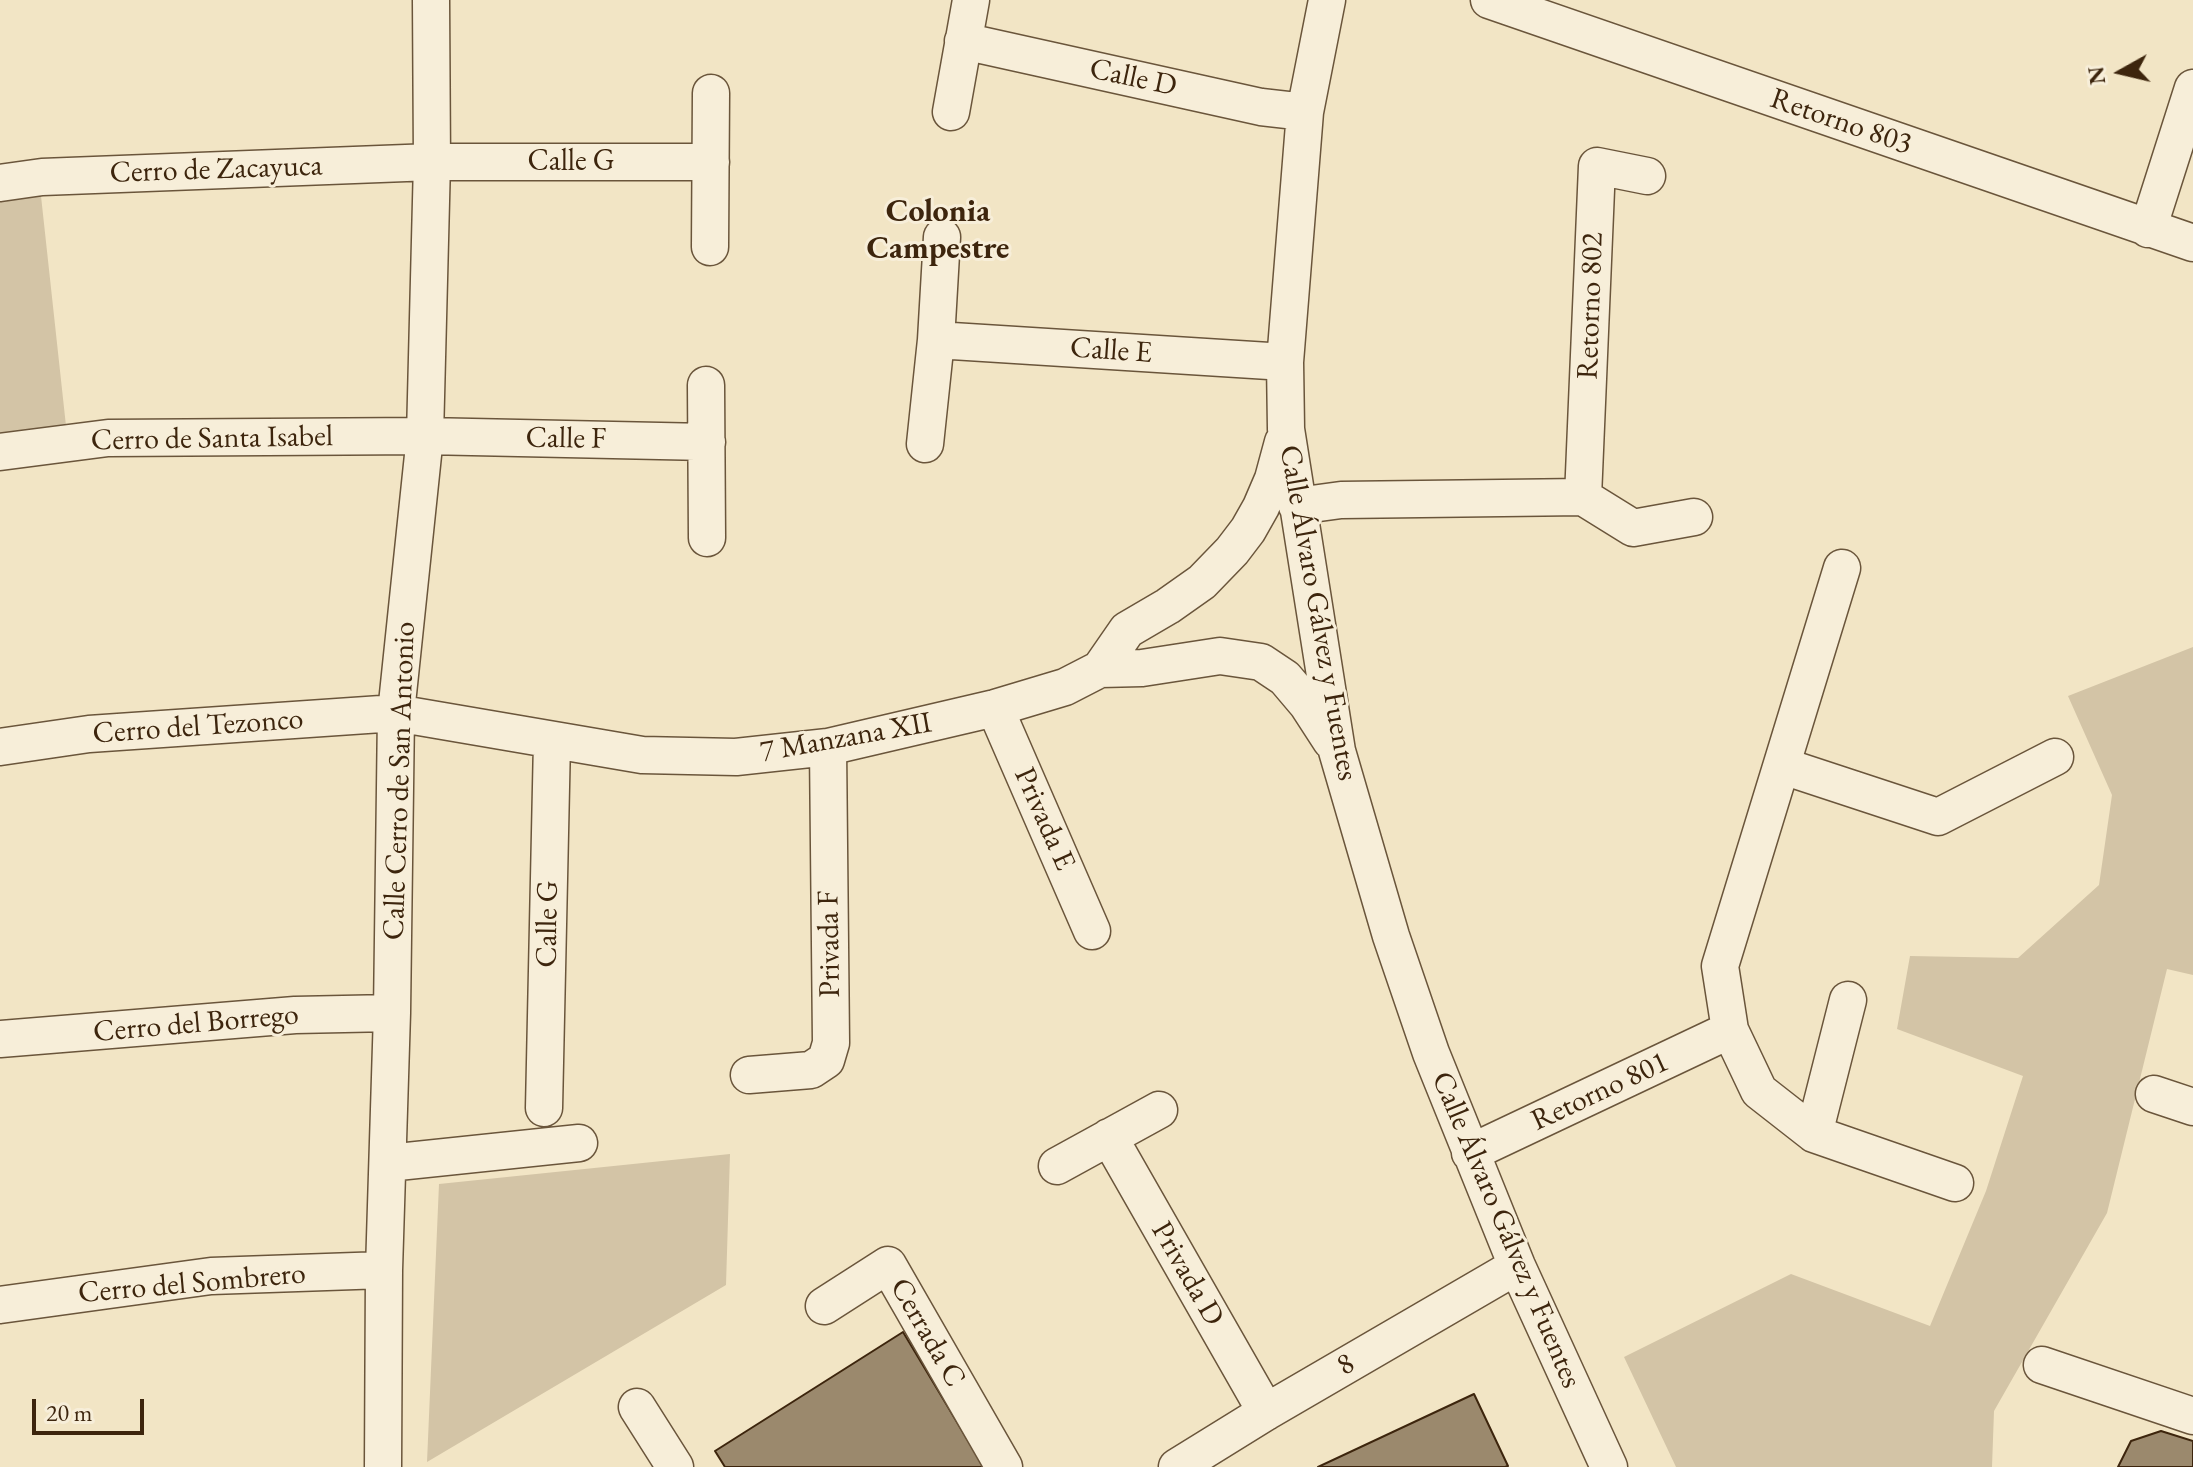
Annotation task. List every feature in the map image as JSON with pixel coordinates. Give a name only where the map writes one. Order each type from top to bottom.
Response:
[{"type":"street","name":"Calle Cerro de San Antonio","points":[[383,1467],[396,713],[425,436],[432,162],[431,0]]},
{"type":"street","points":[[951,112],[971,0]]},
{"type":"street","name":"Calle Álvaro Gálvez y Fuentes","points":[[1327,0],[1305,112],[1285,362],[1286,429],[1337,751],[1391,936],[1431,1053],[1517,1266],[1609,1467]]},
{"type":"street","name":"Retorno 803","points":[[1489,0],[2193,243]]},
{"type":"street","name":"Calle D","points":[[963,41],[1261,107],[1305,112]]},
{"type":"street","points":[[2148,229],[2193,88]]},
{"type":"street","points":[[710,247],[711,93]]},
{"type":"street","name":"Calle G","points":[[432,162],[711,162]]},
{"type":"street","name":"Cerro de Zacayuca","points":[[0,183],[42,177],[432,162]]},
{"type":"street","name":"Retorno 802","points":[[1583,497],[1597,166],[1647,176]]},
{"type":"street","points":[[925,444],[936,340],[942,237]]},
{"type":"street","name":"Calle E","points":[[936,340],[1285,362]]},
{"type":"street","points":[[706,385],[707,538]]},
{"type":"street","points":[[1100,669],[1127,630],[1202,582],[1248,530],[1273,479],[1286,429]]},
{"type":"street","name":"Calle F","points":[[425,436],[707,442]]},
{"type":"street","name":"Cerro de Santa Isabel","points":[[0,452],[108,438],[425,436]]},
{"type":"street","points":[[1297,506],[1341,500],[1583,497],[1633,528],[1694,517]]},
{"type":"street","points":[[1842,568],[1835,640],[1783,766],[1720,966],[1730,1030],[1759,1091],[1814,1134],[1955,1183]]},
{"type":"street","points":[[1100,669],[1142,668],[1220,656],[1261,662],[1285,678],[1307,704],[1337,751]]},
{"type":"street","name":"7 Manzana XII","points":[[396,713],[642,755],[736,757],[828,747],[995,708],[1065,687],[1100,669]]},
{"type":"street","name":"Privada E","points":[[995,708],[1092,931]]},
{"type":"street","name":"Cerro del Tezonco","points":[[0,747],[89,734],[396,713]]},
{"type":"street","name":"Calle G","points":[[544,1108],[552,741]]},
{"type":"street","name":"Privada F","points":[[749,1075],[811,1070],[826,1060],[831,1043],[828,747]]},
{"type":"street","points":[[1783,766],[1938,817],[2055,757]]},
{"type":"street","points":[[1814,1134],[1848,1000]]},
{"type":"street","name":"Cerro del Borrego","points":[[0,1039],[295,1015],[392,1013]]},
{"type":"street","name":"Retorno 801","points":[[1470,1153],[1730,1030]]},
{"type":"street","points":[[2154,1094],[2193,1107]]},
{"type":"street","points":[[1057,1166],[1159,1110]]},
{"type":"street","name":"Privada D","points":[[1109,1137],[1266,1412]]},
{"type":"street","points":[[388,1163],[579,1143]]},
{"type":"street","name":"Cerrada C","points":[[824,1306],[888,1265],[1004,1467]]},
{"type":"street","name":"8","points":[[1177,1467],[1517,1266]]},
{"type":"street","name":"Cerro del Sombrero","points":[[0,1305],[211,1276],[384,1270]]},
{"type":"street","points":[[2042,1365],[2193,1416]]},
{"type":"street","points":[[637,1407],[675,1467]]},
{"type":"shaded area","points":[[41,196],[66,426],[0,433],[0,202]]},
{"type":"shaded area","points":[[2193,647],[2193,975],[2167,969],[2107,1213],[1994,1411],[1992,1467],[1676,1467],[1624,1357],[1791,1274],[1930,1326],[1986,1191],[2023,1076],[1897,1029],[1910,956],[2018,958],[2099,885],[2112,795],[2068,696]]},
{"type":"shaded area","points":[[730,1154],[726,1285],[427,1462],[439,1184]]},
{"type":"building","points":[[903,1332],[984,1467],[725,1467],[715,1451]]},
{"type":"building","points":[[1474,1394],[1508,1466],[1318,1467]]},
{"type":"building","points":[[2161,1431],[2193,1441],[2193,1467],[2118,1467],[2131,1441]]},
{"type":"district","name":"Colonia Campestre","points":[[938,230]]}]
